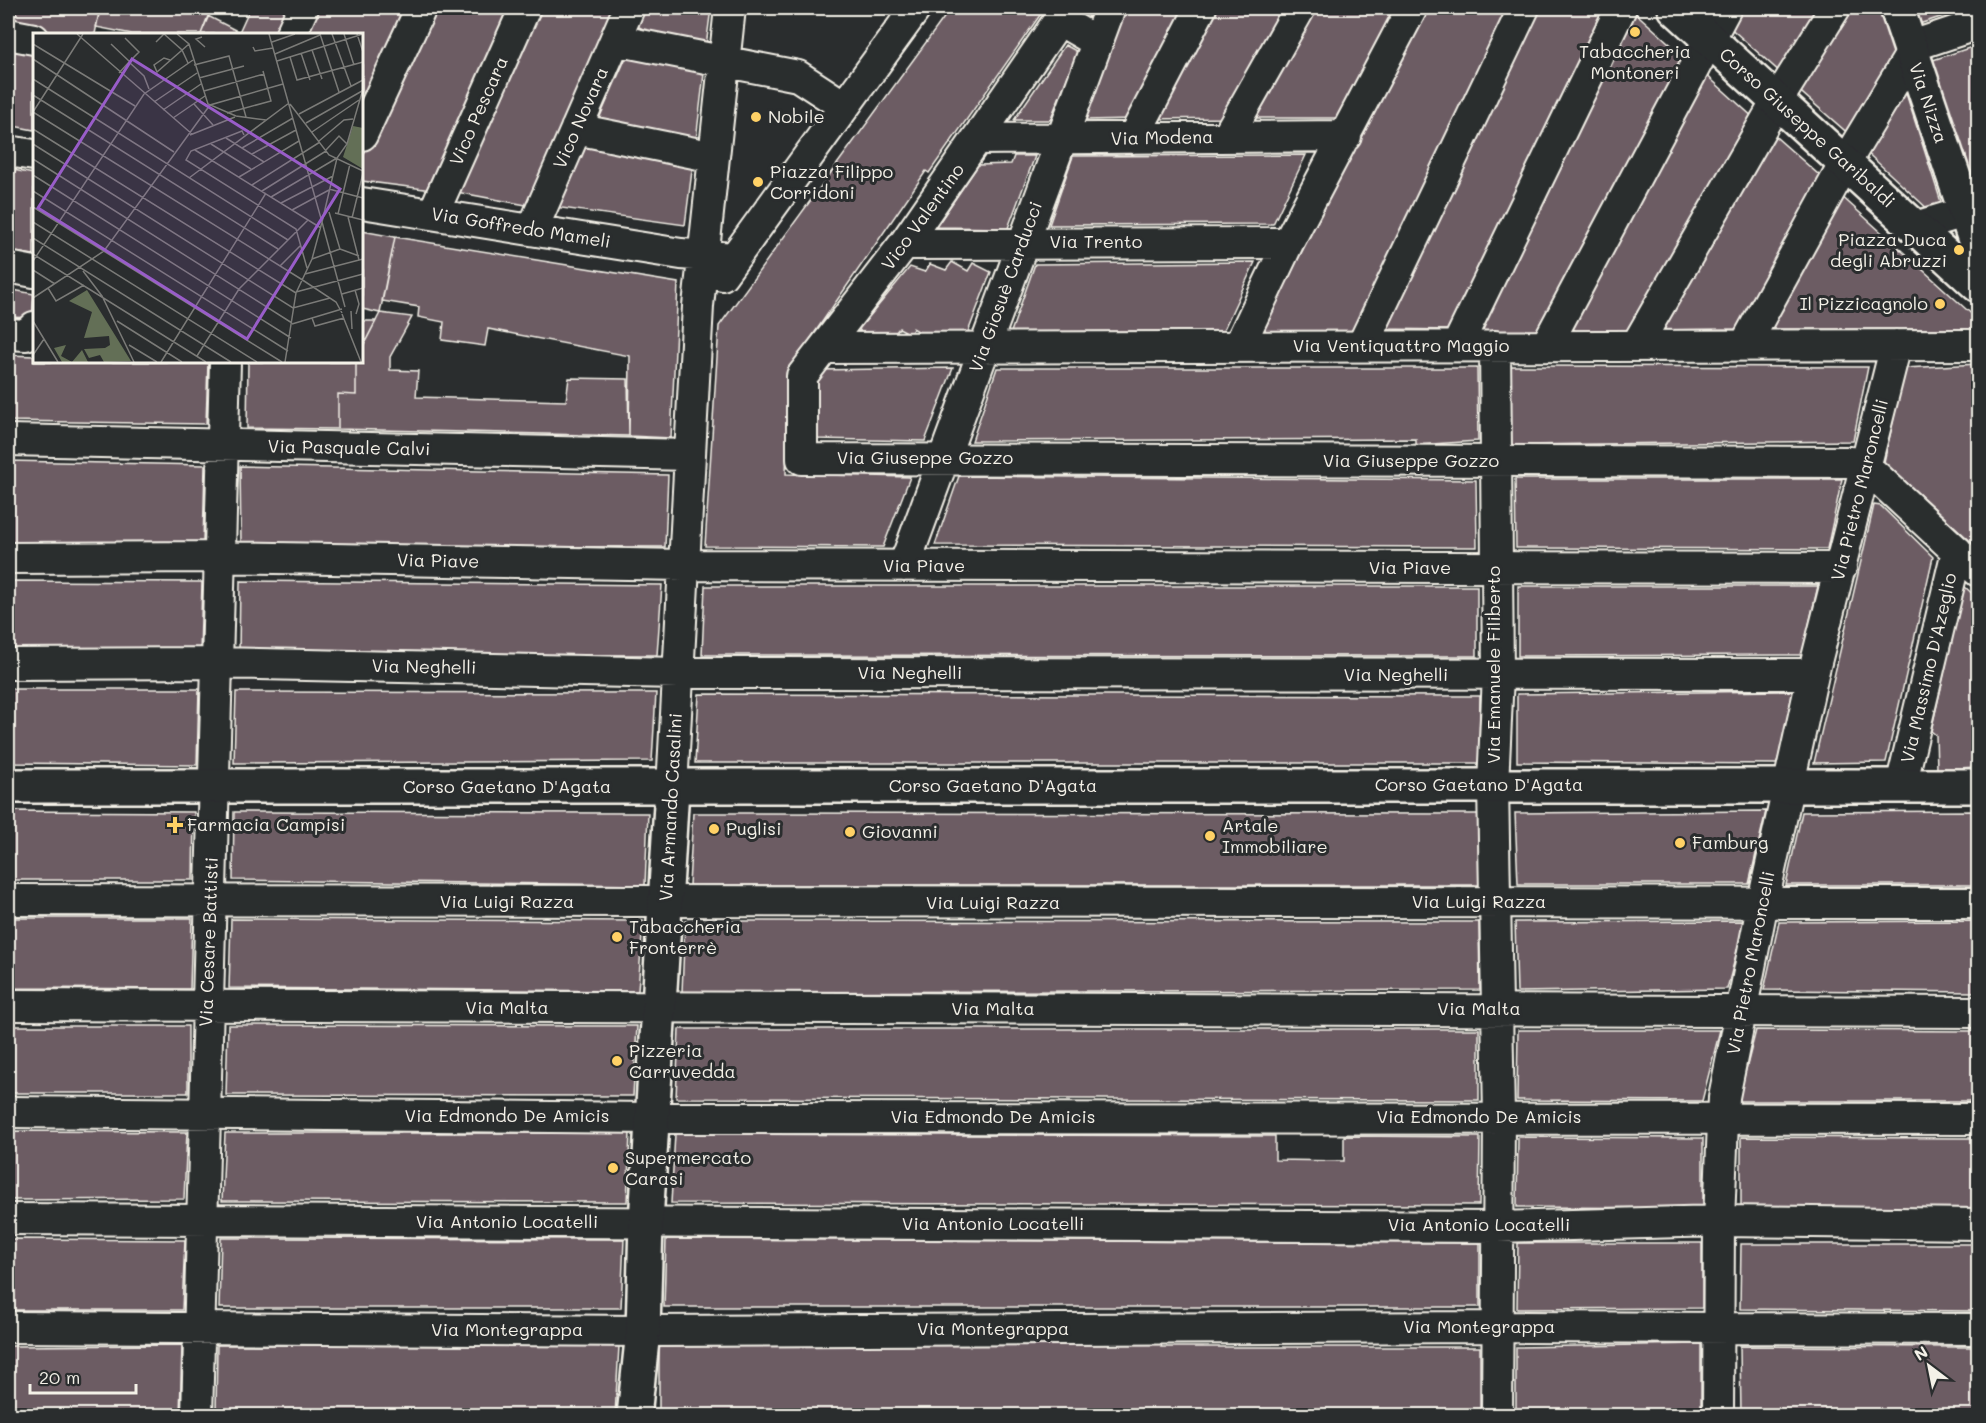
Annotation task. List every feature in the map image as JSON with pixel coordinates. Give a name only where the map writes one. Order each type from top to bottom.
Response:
[{"type":"street","points":[[291,33],[303,8]]},
{"type":"street","points":[[363,133],[421,8]]},
{"type":"street","name":"Vico Pescara","points":[[433,214],[525,8]]},
{"type":"street","name":"Vico Novara","points":[[533,228],[629,8]]},
{"type":"street","name":"Via Armando Casalini","points":[[634,1416],[643,1331],[646,1222],[666,903],[698,306],[692,254],[714,157],[730,8]]},
{"type":"street","points":[[698,306],[916,8]]},
{"type":"street","name":"Via Giosuè Carducci","points":[[903,566],[1110,8]]},
{"type":"street","points":[[1133,138],[1201,8]]},
{"type":"street","points":[[1227,137],[1300,8]]},
{"type":"street","points":[[1239,346],[1288,243],[1412,8]]},
{"type":"street","points":[[1362,346],[1524,8]]},
{"type":"street","points":[[1457,346],[1621,8]]},
{"type":"street","name":"Corso Giuseppe Garibaldi","points":[[1675,8],[1914,227],[1974,270]]},
{"type":"street","points":[[1546,346],[1726,8]]},
{"type":"street","points":[[1636,346],[1777,101],[1836,8]]},
{"type":"street","name":"Via Nizza","points":[[1897,8],[1910,51],[1968,206],[1974,270]]},
{"type":"street","name":"Vico Valentino","points":[[802,459],[802,376],[904,244],[979,139],[1059,20],[1097,42]]},
{"type":"street","points":[[1745,345],[1845,163],[1910,51],[1978,24]]},
{"type":"street","points":[[8,34],[33,39]]},
{"type":"street","points":[[615,40],[723,59],[798,76],[844,106]]},
{"type":"street","points":[[576,129],[714,157]]},
{"type":"street","name":"Via Modena","points":[[979,139],[1346,136]]},
{"type":"street","points":[[8,151],[33,156]]},
{"type":"street","name":"Via Goffredo Mameli","points":[[363,203],[692,254],[734,258]]},
{"type":"street","points":[[1914,227],[1968,206]]},
{"type":"street","name":"Via Trento","points":[[904,244],[1288,243]]},
{"type":"street","points":[[8,267],[33,272]]},
{"type":"street","points":[[8,334],[26,335],[33,328]]},
{"type":"street","name":"Via Pietro Maroncelli","points":[[1718,1416],[1722,1118],[1763,902],[1813,674],[1896,345]]},
{"type":"street","name":"Via Ventiquattro Maggio","points":[[824,348],[1978,345]]},
{"type":"street","name":"Via Emanuele Filiberto","points":[[1495,346],[1497,675],[1493,785],[1499,1117],[1497,1416]]},
{"type":"street","name":"Via Cesare Battisti","points":[[197,1416],[225,363]]},
{"type":"street","name":"Via Pasquale Calvi","points":[[8,440],[690,456]]},
{"type":"street","name":"Via Giuseppe Gozzo","points":[[802,459],[943,457],[1850,462],[1864,465]]},
{"type":"street","points":[[1864,465],[1978,571]]},
{"type":"street","name":"Via Massimo D'Azeglio","points":[[1901,786],[1957,551]]},
{"type":"street","name":"Via Piave","points":[[8,558],[219,557],[684,565],[1841,568]]},
{"type":"street","name":"Via Neghelli","points":[[8,664],[217,663],[678,673],[1813,674]]},
{"type":"street","name":"Corso Gaetano D'Agata","points":[[8,786],[672,788],[1978,786]]},
{"type":"street","name":"Via Luigi Razza","points":[[8,900],[666,903],[1978,903]]},
{"type":"street","name":"Via Malta","points":[[8,1005],[1978,1012]]},
{"type":"street","name":"Via Edmondo De Amicis","points":[[8,1112],[653,1118],[1978,1119]]},
{"type":"street","name":"Via Antonio Locatelli","points":[[8,1219],[1498,1227],[1719,1221],[1978,1224]]},
{"type":"street","name":"Via Montegrappa","points":[[8,1327],[643,1331],[1497,1327],[1978,1329]]},
{"type":"building","points":[[17,8],[84,8],[83,10],[99,14],[95,33],[44,33],[13,28]]},
{"type":"building","points":[[100,8],[212,8],[201,33],[127,33],[96,27]]},
{"type":"building","points":[[250,8],[287,8],[274,33],[201,33],[208,16],[239,32]]},
{"type":"building","points":[[318,8],[407,8],[363,101],[363,33],[306,33]]},
{"type":"building","points":[[432,8],[512,8],[432,190],[363,181],[363,156]]},
{"type":"building","points":[[535,8],[616,8],[531,206],[451,191]]},
{"type":"building","points":[[640,8],[711,8],[706,46],[659,37],[633,24]]},
{"type":"building","points":[[951,8],[1045,8],[929,173],[926,171],[789,370],[786,474],[910,477],[883,547],[705,546],[719,326]]},
{"type":"building","points":[[1073,8],[1094,8],[1090,17]]},
{"type":"building","points":[[1124,8],[1190,8],[1133,119],[1085,120]]},
{"type":"building","points":[[1210,8],[1290,8],[1230,118],[1151,119]]},
{"type":"building","points":[[1308,8],[1403,8],[1346,118],[1246,118]]},
{"type":"building","points":[[1424,8],[1514,8],[1359,332],[1262,331]]},
{"type":"building","points":[[1534,8],[1615,8],[1453,330],[1380,329]]},
{"type":"building","points":[[1630,8],[1689,61],[1542,331],[1472,332]]},
{"type":"building","points":[[1734,8],[1822,8],[1781,73],[1726,24]]},
{"type":"building","points":[[1843,8],[1880,8],[1897,60],[1851,136],[1794,86]]},
{"type":"building","points":[[1914,8],[1968,8],[1919,24]]},
{"type":"building","points":[[16,45],[33,48],[33,130],[8,125],[8,82]]},
{"type":"building","points":[[1065,45],[1078,52],[1050,120],[1014,120]]},
{"type":"building","points":[[1978,45],[1978,193],[1973,195],[1930,61]]},
{"type":"building","points":[[628,53],[705,65],[696,140],[598,121]]},
{"type":"building","points":[[1703,72],[1756,120],[1632,330],[1562,331]]},
{"type":"building","points":[[1904,87],[1942,205],[1931,212],[1862,148]]},
{"type":"building","points":[[1769,131],[1827,182],[1742,329],[1654,330]]},
{"type":"building","points":[[582,144],[693,163],[685,225],[554,207]]},
{"type":"building","points":[[1306,155],[1273,224],[1049,225],[1073,156]]},
{"type":"building","points":[[1014,156],[1035,156],[1008,228],[936,227],[978,165],[1011,164]]},
{"type":"building","points":[[8,169],[33,174],[33,255],[8,251]]},
{"type":"building","points":[[1838,193],[1977,319],[1978,329],[1763,329]]},
{"type":"building","points":[[363,231],[395,237],[380,313],[363,309]]},
{"type":"building","points":[[395,237],[678,283],[671,438],[629,436],[630,356],[488,329],[485,346],[442,340],[444,322],[418,317],[419,307],[382,301]]},
{"type":"building","points":[[952,262],[968,271],[973,263],[991,272],[968,332],[925,335],[913,328],[911,334],[899,328],[896,332],[862,334],[859,329],[910,267],[925,272],[930,264],[946,270]]},
{"type":"building","points":[[1255,262],[1223,331],[1011,332],[1035,264]]},
{"type":"building","points":[[8,289],[33,294],[32,318],[8,317]]},
{"type":"building","points":[[380,313],[412,317],[390,357],[390,370],[418,371],[416,397],[566,401],[569,378],[628,379],[629,436],[338,429],[338,394],[356,395],[356,363],[363,363],[363,346]]},
{"type":"building","points":[[363,321],[376,321],[363,346]]},
{"type":"building","points":[[8,355],[33,356],[33,363],[208,363],[206,424],[8,421]]},
{"type":"building","points":[[248,363],[356,363],[356,395],[338,394],[338,429],[247,428]]},
{"type":"building","points":[[1978,364],[1978,548],[1884,462],[1905,368]]},
{"type":"building","points":[[1511,366],[1868,367],[1853,441],[1511,445]]},
{"type":"building","points":[[953,368],[925,441],[815,439],[816,370]]},
{"type":"building","points":[[997,368],[1477,368],[1478,441],[1416,445],[1416,439],[972,441]]},
{"type":"building","points":[[8,461],[205,465],[203,543],[8,543]]},
{"type":"building","points":[[240,466],[668,475],[665,547],[241,546]]},
{"type":"building","points":[[959,476],[1476,480],[1477,547],[935,545]]},
{"type":"building","points":[[1515,479],[1842,479],[1827,549],[1516,548]]},
{"type":"building","points":[[1874,505],[1881,506],[1933,557],[1886,762],[1814,763]]},
{"type":"building","points":[[8,581],[202,582],[200,653],[8,653]]},
{"type":"building","points":[[240,581],[662,585],[657,655],[239,654]]},
{"type":"building","points":[[705,586],[1477,586],[1477,656],[702,655]]},
{"type":"building","points":[[1518,586],[1818,586],[1802,655],[1518,656]]},
{"type":"building","points":[[1964,586],[1978,599],[1978,767],[1937,769],[1936,735],[1931,731]]},
{"type":"building","points":[[8,689],[199,689],[197,765],[8,763]]},
{"type":"building","points":[[1794,691],[1777,764],[1517,762],[1517,694]]},
{"type":"building","points":[[236,692],[656,693],[652,761],[234,763]]},
{"type":"building","points":[[699,694],[1480,696],[1479,763],[695,763]]},
{"type":"building","points":[[8,811],[194,812],[193,880],[8,880]]},
{"type":"building","points":[[1766,811],[1749,884],[1518,884],[1515,813]]},
{"type":"building","points":[[1978,811],[1978,885],[1786,885],[1802,812]]},
{"type":"building","points":[[234,812],[648,813],[645,885],[233,880]]},
{"type":"building","points":[[693,813],[1479,814],[1480,885],[689,885]]},
{"type":"building","points":[[8,918],[192,918],[190,989],[8,988]]},
{"type":"building","points":[[231,919],[643,921],[638,991],[229,988]]},
{"type":"building","points":[[685,921],[1479,922],[1480,990],[682,992]]},
{"type":"building","points":[[1745,921],[1727,989],[1517,992],[1515,922]]},
{"type":"building","points":[[1978,921],[1978,992],[1764,990],[1779,922]]},
{"type":"building","points":[[228,1025],[637,1026],[633,1096],[226,1095]]},
{"type":"building","points":[[8,1026],[188,1026],[188,1093],[8,1093]]},
{"type":"building","points":[[679,1029],[1479,1029],[1479,1100],[676,1098]]},
{"type":"building","points":[[1518,1030],[1720,1030],[1702,1101],[1517,1100]]},
{"type":"building","points":[[1756,1030],[1978,1031],[1978,1101],[1738,1101]]},
{"type":"building","points":[[8,1131],[187,1132],[184,1199],[8,1200]]},
{"type":"building","points":[[225,1133],[630,1133],[627,1202],[222,1201]]},
{"type":"building","points":[[675,1134],[1275,1136],[1275,1160],[1344,1161],[1344,1136],[1480,1137],[1479,1205],[671,1203]]},
{"type":"building","points":[[1518,1137],[1703,1138],[1703,1208],[1517,1207]]},
{"type":"building","points":[[1741,1137],[1978,1138],[1978,1209],[1741,1208]]},
{"type":"building","points":[[221,1238],[624,1239],[621,1308],[219,1308]]},
{"type":"building","points":[[8,1239],[185,1240],[182,1310],[8,1310]]},
{"type":"building","points":[[666,1239],[1480,1243],[1480,1307],[664,1307]]},
{"type":"building","points":[[1518,1243],[1702,1243],[1702,1308],[1517,1309]]},
{"type":"building","points":[[1741,1244],[1978,1244],[1978,1311],[1740,1309]]},
{"type":"building","points":[[1162,1342],[1161,1347],[1480,1347],[1480,1416],[659,1416],[659,1347]]},
{"type":"building","points":[[1701,1344],[1701,1416],[1516,1416],[1516,1347]]},
{"type":"building","points":[[182,1345],[180,1416],[8,1416],[8,1346]]},
{"type":"building","points":[[217,1345],[619,1346],[615,1415],[216,1415]]},
{"type":"building","points":[[1740,1346],[1978,1347],[1978,1416],[1741,1416]]},
{"type":"place","name":"Tabaccheria Montoneri","points":[[1635,32]]},
{"type":"place","name":"Nobile","points":[[756,117]]},
{"type":"place","name":"Piazza Filippo Corridoni","points":[[758,182]]},
{"type":"place","name":"Piazza Duca degli Abruzzi","points":[[1959,250]]},
{"type":"place","name":"Il Pizzicagnolo","points":[[1940,304]]},
{"type":"place","name":"Farmacia Campisi","points":[[175,825]]},
{"type":"place","name":"Puglisi","points":[[714,829]]},
{"type":"place","name":"Giovanni","points":[[850,832]]},
{"type":"place","name":"Artale Immobiliare","points":[[1210,836]]},
{"type":"place","name":"Famburg","points":[[1680,843]]},
{"type":"place","name":"Tabaccheria Fronterrè","points":[[617,937]]},
{"type":"place","name":"Pizzeria Carruvedda","points":[[617,1061]]},
{"type":"place","name":"Supermercato Carasi","points":[[613,1168]]}]
